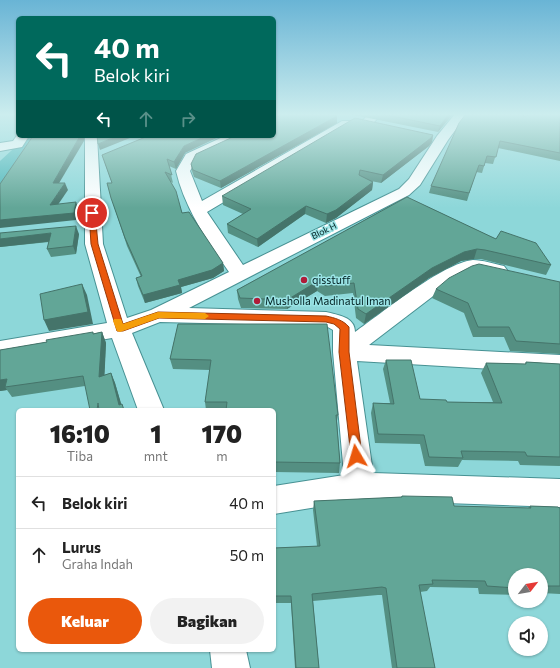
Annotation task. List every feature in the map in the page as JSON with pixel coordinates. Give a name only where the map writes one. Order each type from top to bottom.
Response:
[{"type":"street","points":[[0,147],[10,145]]},
{"type":"street","points":[[94,145],[98,158],[85,226],[94,244],[120,329],[151,408]]},
{"type":"street","points":[[216,145],[191,157],[182,171],[198,210],[239,273]]},
{"type":"street","points":[[198,210],[309,145]]},
{"type":"street","name":"Blok H","points":[[158,315],[239,273],[404,192],[415,182],[431,145]]},
{"type":"street","points":[[344,352],[438,283],[461,270],[474,266],[517,275]]},
{"type":"street","points":[[0,349],[120,329],[158,315],[326,319],[337,322],[344,327],[344,352],[360,486]]},
{"type":"street","points":[[344,352],[560,364]]},
{"type":"street","points":[[276,500],[360,486],[560,493]]},
{"type":"street","points":[[228,652],[231,668]]},
{"type":"building","points":[[27,145],[75,145],[53,183],[65,183],[50,205],[76,202],[74,213],[0,220],[0,184]]},
{"type":"building","points":[[126,145],[186,145],[174,162],[167,159],[172,175],[165,172],[176,191],[182,213],[189,212],[223,263],[212,270],[178,280],[180,285],[143,295],[136,278],[142,276],[125,238],[111,198],[107,183],[112,183],[102,155]]},
{"type":"building","points":[[215,145],[284,145],[220,181],[193,170],[191,164],[196,154]]},
{"type":"building","points":[[309,145],[422,145],[383,175],[360,170],[359,175],[373,182],[336,210],[327,214],[306,206],[257,239],[227,224],[251,209],[222,196]]},
{"type":"building","points":[[449,145],[499,145],[496,157],[487,156],[484,166],[479,165],[469,193],[431,186]]},
{"type":"building","points":[[521,145],[560,145],[560,153]]},
{"type":"building","points":[[407,197],[496,239],[501,231],[536,243],[551,265],[485,250],[477,249],[464,252],[432,268],[366,314],[358,309],[354,283],[326,286],[318,281],[287,300],[240,298],[237,290]]},
{"type":"building","points":[[76,226],[73,246],[47,249],[51,233],[0,239],[0,233]]},
{"type":"building","points":[[479,264],[560,282],[560,344],[516,341],[509,327],[478,327],[468,303],[436,289],[449,278]]},
{"type":"building","points":[[82,284],[88,312],[44,320],[40,294]]},
{"type":"building","points":[[178,324],[327,324],[338,415],[336,415],[340,463],[276,462],[276,408],[226,408],[227,402],[205,402],[211,360],[170,359]]},
{"type":"building","points":[[93,332],[93,334],[102,332],[99,377],[111,373],[119,405],[122,404],[123,408],[99,408],[98,403],[97,408],[90,408],[83,376],[5,387],[7,379],[0,380],[0,350],[47,342],[46,340]]},
{"type":"building","points":[[386,360],[411,360],[420,399],[446,400],[447,402],[502,403],[486,363],[526,364],[526,362],[560,364],[560,457],[527,456],[525,452],[461,451],[463,458],[429,457],[424,435],[378,434],[373,403],[394,404]]},
{"type":"building","points":[[402,496],[452,497],[454,506],[531,508],[530,506],[558,507],[560,508],[560,586],[548,586],[548,568],[508,568],[508,588],[487,586],[485,581],[432,580],[433,584],[419,585],[435,668],[397,668],[386,588],[382,587],[312,594],[319,668],[296,668],[291,596],[276,596],[276,548],[320,546],[314,501]]},
{"type":"waterway","points":[[0,175],[23,155],[28,145]]},
{"type":"slow traffic","points":[[118,321],[120,329],[158,315],[205,316]]},
{"type":"place","name":"qisstuff","points":[[304,280]]},
{"type":"place","name":"Musholla Madinatul Iman","points":[[257,301]]},
{"type":"route","points":[[92,213],[94,244],[120,329],[158,315],[326,319],[337,322],[344,327],[344,352],[356,456]]}]
